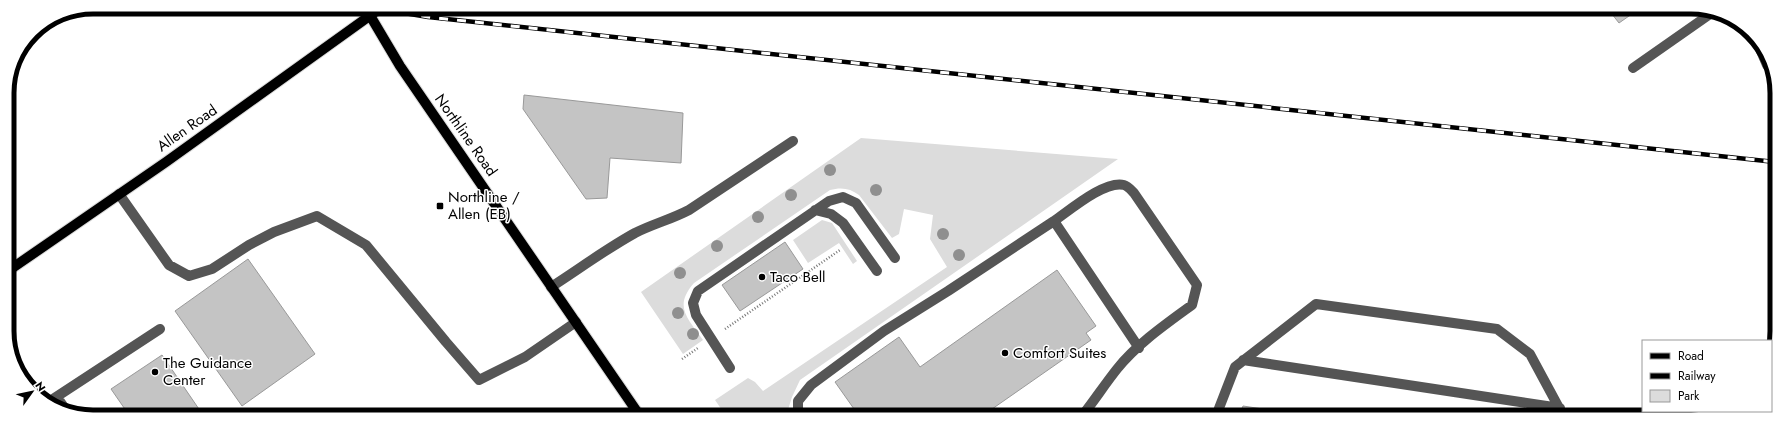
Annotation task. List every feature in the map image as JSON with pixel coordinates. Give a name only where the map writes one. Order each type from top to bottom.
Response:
[{"type":"main road","name":"Allen Road","points":[[14,267],[166,162],[364,14]]},
{"type":"main road","name":"Northline Road","points":[[370,14],[400,66],[636,410]]},
{"type":"street","points":[[1633,68],[1707,16]]},
{"type":"street","points":[[551,287],[607,249],[630,236],[689,210],[793,141]]},
{"type":"street","points":[[798,410],[798,401],[811,385],[884,330],[948,291],[1098,191],[1114,184],[1126,185],[1134,193],[1196,285],[1192,305],[1155,332],[1118,368],[1086,410]]},
{"type":"street","points":[[119,194],[169,265],[189,276],[212,269],[248,245],[274,232],[317,216],[366,245],[479,380],[525,357],[576,322]]},
{"type":"street","points":[[730,368],[696,315],[693,303],[698,291],[815,210],[829,201],[843,196],[856,203],[896,258]]},
{"type":"street","points":[[815,210],[831,214],[843,223],[877,271]]},
{"type":"street","points":[[1054,221],[1139,348]]},
{"type":"street","points":[[1218,410],[1234,367],[1316,304],[1498,329],[1530,354],[1560,410]]},
{"type":"street","points":[[53,399],[160,329]]},
{"type":"street","points":[[1243,360],[1544,410]]},
{"type":"path","points":[[723,331],[840,249]]},
{"type":"path","points":[[682,360],[699,347]]},
{"type":"green space","points":[[861,138],[1118,159],[800,380],[788,410],[722,410],[715,400],[748,378],[755,382],[763,391],[947,267],[930,239],[933,215],[904,209],[899,234],[892,238],[859,195],[845,189],[830,190],[694,283],[684,299],[684,306],[688,319],[703,340],[683,354],[641,292]]},
{"type":"green space","points":[[822,220],[832,223],[857,261],[853,264],[839,243],[808,263],[793,240]]},
{"type":"building","points":[[1612,14],[1632,14],[1619,23]]},
{"type":"building","points":[[524,95],[683,113],[681,163],[610,158],[607,198],[586,199],[523,109]]},
{"type":"building","name":"Taco Bell","points":[[785,242],[803,269],[740,311],[722,285]]},
{"type":"building","points":[[248,259],[315,354],[242,406],[175,311]]},
{"type":"building","name":"Comfort Suites","points":[[1057,270],[1096,326],[1086,333],[1091,340],[991,410],[855,410],[835,382],[899,337],[920,367]]},
{"type":"building","name":"The Guidance Center","points":[[162,355],[200,410],[126,410],[111,389]]},
{"type":"building","points":[[1243,406],[1269,410],[1241,410]]},
{"type":"railway","points":[[410,14],[1770,161]]},
{"type":"place","name":"Northline / Allen (EB)","points":[[440,206]]},
{"type":"place","name":"Taco Bell","points":[[762,277]]},
{"type":"place","name":"Comfort Suites","points":[[1005,353]]},
{"type":"place","name":"The Guidance Center","points":[[155,372]]}]
